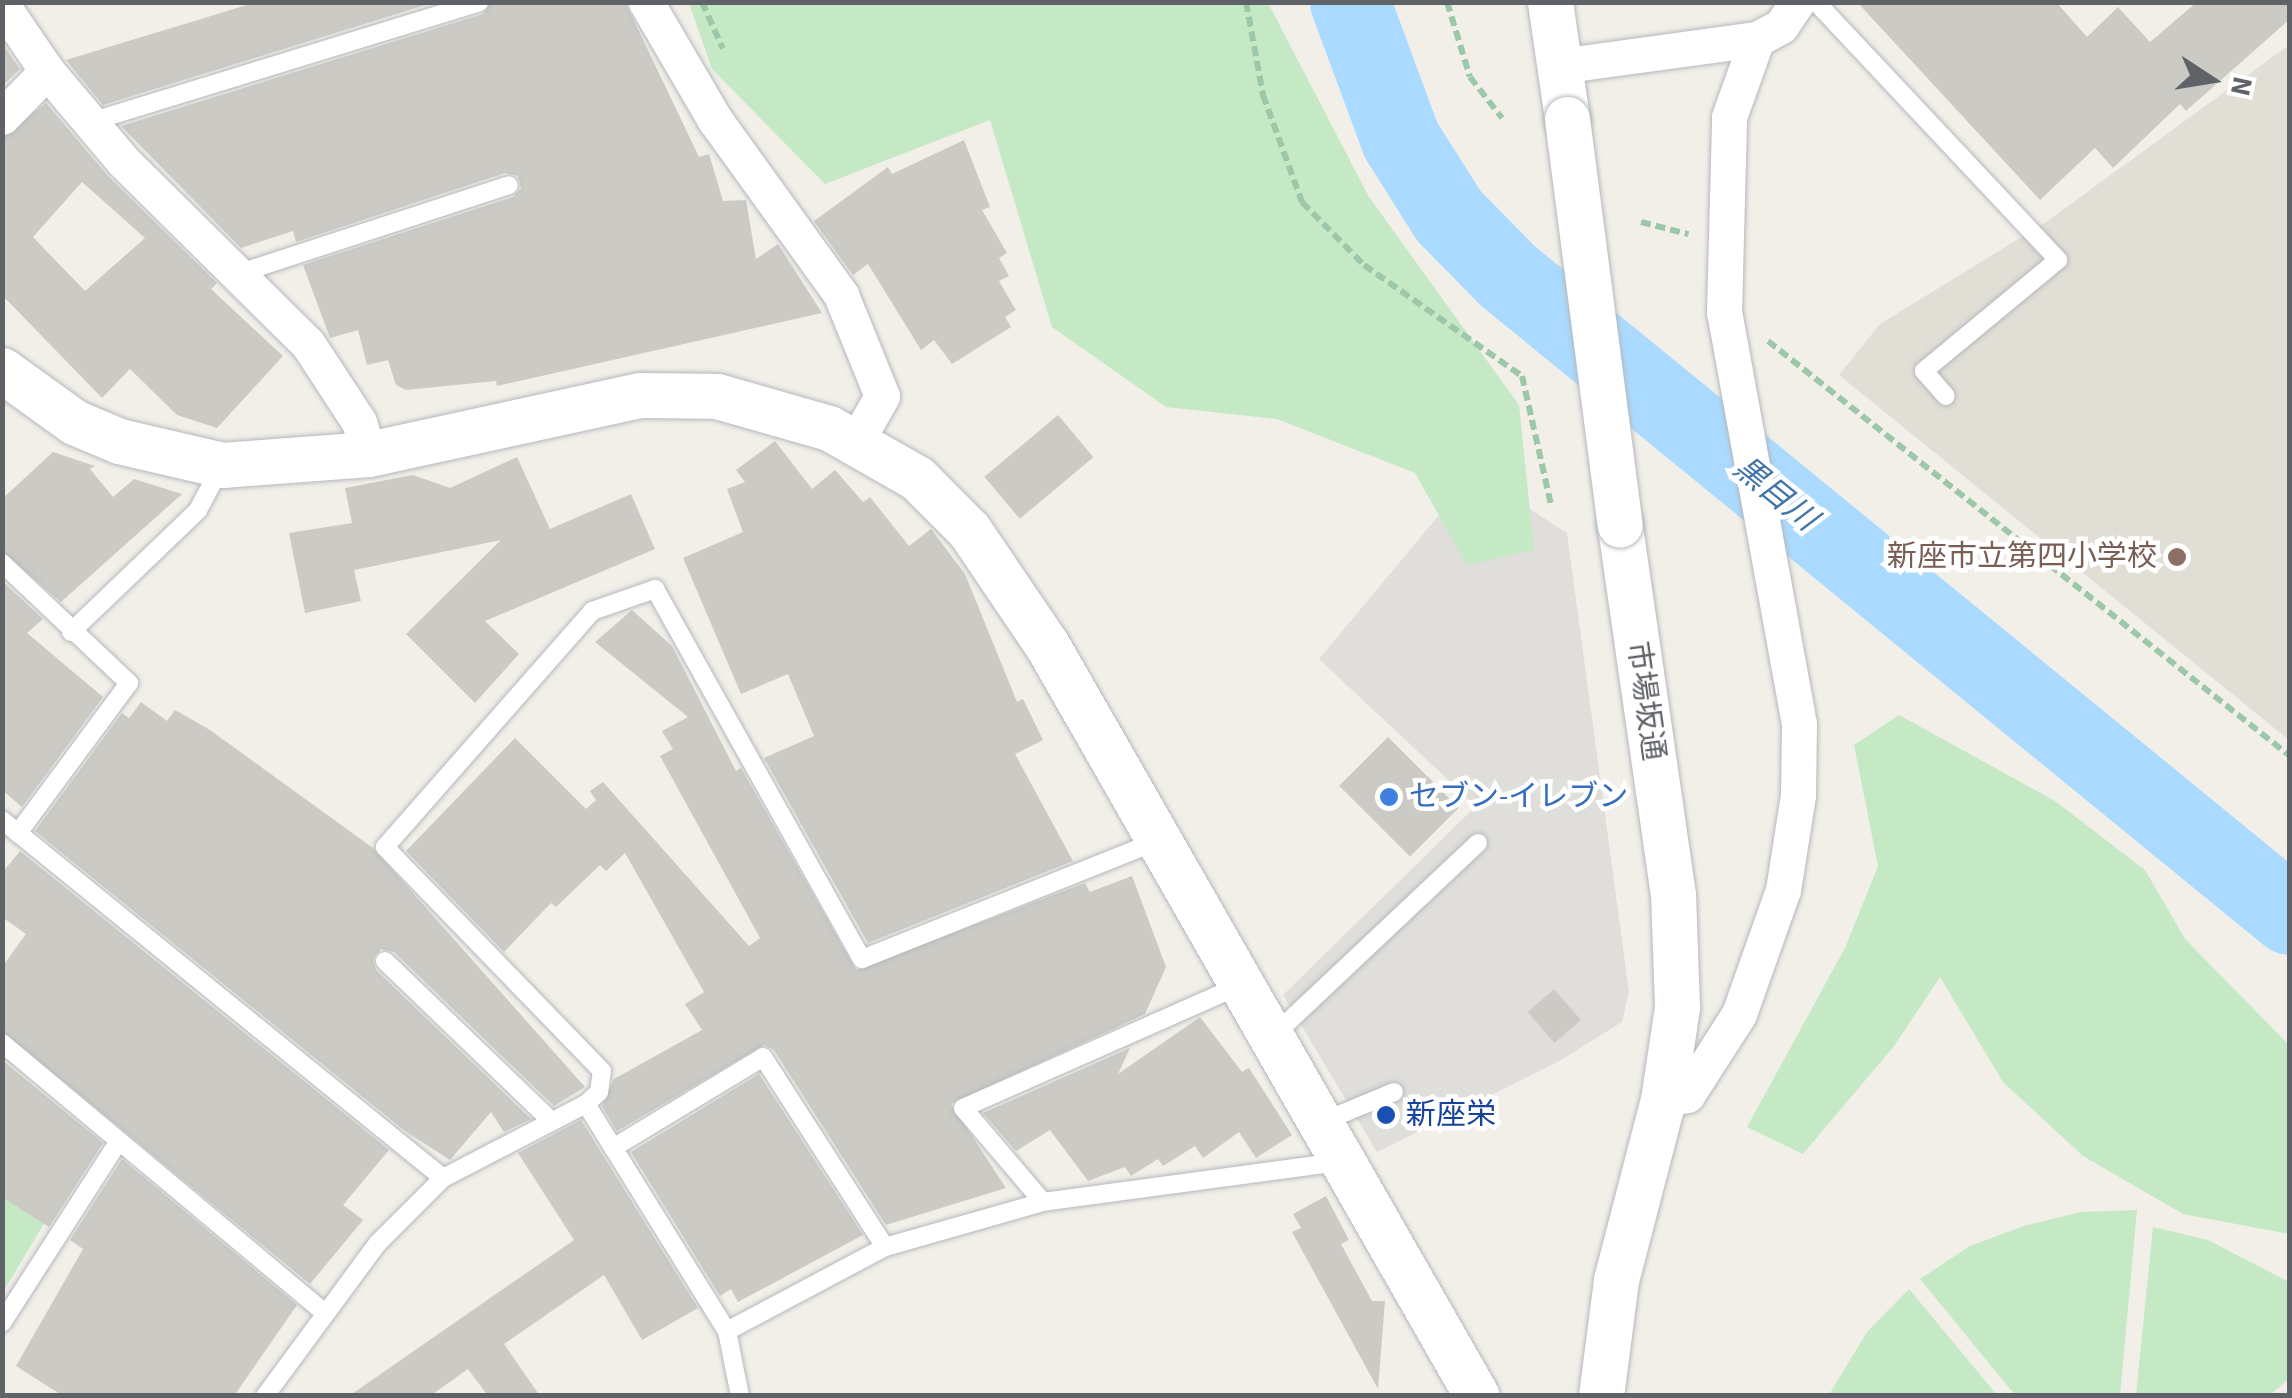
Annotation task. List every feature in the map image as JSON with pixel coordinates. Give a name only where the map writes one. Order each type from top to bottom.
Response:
[{"type":"street","points":[[646,2],[715,120],[842,294],[882,396],[857,440]]},
{"type":"street","name":"市場坂通","points":[[1550,2],[1677,951],[1664,1100],[1616,1280],[1601,1396]]},
{"type":"street","points":[[1560,66],[1757,39],[1781,26],[1798,2]]},
{"type":"street","points":[[2,5],[90,122],[234,275],[308,344],[359,422],[369,454]]},
{"type":"street","points":[[1664,1100],[1687,1095],[1739,1014],[1782,890],[1798,795],[1799,724],[1723,301],[1729,117],[1757,39]]},
{"type":"street","points":[[2,117],[48,71]]},
{"type":"street","points":[[2,370],[74,422],[118,441],[222,464],[369,454],[640,395],[717,396],[776,408],[857,440],[917,478],[969,530],[1047,645],[1477,1396]]},
{"type":"lane","points":[[90,122],[478,2]]},
{"type":"lane","points":[[1816,2],[2058,260],[1924,371],[1946,396]]},
{"type":"lane","points":[[234,275],[509,185]]},
{"type":"lane","points":[[71,632],[198,510],[222,464]]},
{"type":"lane","points":[[2,563],[71,632],[129,682],[18,833]]},
{"type":"lane","points":[[265,1396],[323,1311],[378,1243],[443,1178],[586,1104],[599,1092],[602,1071],[384,847],[592,611],[655,589],[862,959],[1158,841]]},
{"type":"lane","points":[[2,820],[443,1178]]},
{"type":"lane","points":[[1272,1037],[1478,843]]},
{"type":"lane","points":[[385,962],[551,1121]]},
{"type":"lane","points":[[1043,1202],[964,1108],[1241,985]]},
{"type":"lane","points":[[2,1043],[117,1144],[323,1311]]},
{"type":"lane","points":[[613,1148],[764,1057],[885,1248]]},
{"type":"lane","points":[[1322,1122],[1394,1092]]},
{"type":"lane","points":[[586,1104],[727,1331],[740,1396]]},
{"type":"lane","points":[[2,1323],[117,1144]]},
{"type":"lane","points":[[727,1331],[885,1248],[1043,1202],[1344,1161]]},
{"type":"path","points":[[1246,2],[1263,95],[1302,202],[1364,266],[1522,376],[1551,506]]},
{"type":"path","points":[[1447,2],[1470,78],[1502,118]]},
{"type":"path","points":[[1641,222],[1677,233]]},
{"type":"path","points":[[1723,301],[1750,313],[1754,330],[2290,756]]},
{"type":"shaded area","name":"新座市立第四小学校","points":[[2289,45],[2289,740],[1839,375],[1880,324],[2046,222]]},
{"type":"shaded area","points":[[1474,473],[1567,533],[1629,992],[1622,1022],[1561,1060],[1377,1152],[1283,995],[1476,806],[1319,659]]},
{"type":"green space","points":[[689,3],[1268,3],[1369,197],[1519,405],[1534,550],[1467,565],[1415,473],[1277,419],[1166,407],[1052,327],[990,120],[825,184],[712,69]]},
{"type":"green space","points":[[1899,715],[2055,801],[2145,870],[2185,939],[2289,1045],[2289,1234],[2183,1214],[2083,1156],[2003,1082],[1940,977],[1894,1046],[1803,1154],[1747,1127],[1845,948],[1878,866],[1854,745]]},
{"type":"green space","points":[[3,1194],[45,1222],[3,1292]]},
{"type":"green space","points":[[2137,1210],[2120,1395],[2015,1395],[1920,1279],[1970,1246],[2024,1226],[2081,1212]]},
{"type":"green space","points":[[2153,1227],[2208,1240],[2289,1282],[2289,1379],[2270,1395],[2136,1395]]},
{"type":"green space","points":[[1909,1289],[1997,1395],[1829,1395],[1867,1332]]},
{"type":"building","points":[[257,2],[435,2],[103,105],[66,60]]},
{"type":"building","points":[[491,2],[625,2],[699,157],[709,154],[723,201],[746,200],[756,259],[778,244],[822,313],[497,386],[496,381],[406,390],[396,385],[388,360],[367,365],[358,330],[330,338],[303,265],[513,197],[521,188],[518,176],[505,173],[296,242],[293,231],[241,248],[121,126],[483,14]]},
{"type":"building","points":[[1857,2],[2056,2],[2087,37],[2118,7],[2150,42],[2197,2],[2290,2],[2290,19],[2186,111],[2180,104],[2113,168],[2095,148],[2040,200]]},
{"type":"building","points":[[2,43],[20,69],[2,86]]},
{"type":"building","points":[[46,103],[108,176],[217,283],[211,289],[283,356],[217,428],[177,415],[130,369],[102,398],[2,295],[2,138]],"holes":[[[82,182],[145,238],[85,291],[33,237]]]},
{"type":"building","points":[[964,140],[990,207],[982,210],[1007,253],[999,258],[1009,276],[999,281],[1016,310],[1005,317],[1011,327],[952,364],[934,340],[921,350],[868,264],[853,275],[814,221],[888,167],[892,174]]},
{"type":"building","points":[[1058,415],[1093,457],[1020,519],[984,477]]},
{"type":"building","points":[[775,441],[812,489],[835,470],[863,502],[870,497],[909,546],[931,529],[965,574],[1017,702],[1023,699],[1043,740],[1015,754],[1073,861],[868,943],[764,758],[814,736],[788,674],[741,694],[683,558],[743,532],[727,489],[745,482],[736,470]]},
{"type":"building","points":[[53,452],[95,466],[90,469],[113,497],[134,479],[182,494],[61,602],[2,551],[2,499]]},
{"type":"building","points":[[517,457],[550,529],[631,494],[655,549],[485,621],[519,654],[475,703],[406,634],[501,540],[354,570],[361,601],[305,613],[289,533],[352,523],[345,488],[413,475],[450,488]]},
{"type":"building","points":[[2,581],[43,619],[27,633],[103,697],[22,807],[2,790]]},
{"type":"building","points":[[632,610],[672,646],[736,771],[741,768],[856,970],[1085,883],[1090,892],[1132,876],[1166,967],[1145,1014],[951,1104],[1006,1188],[886,1225],[774,1050],[764,1045],[617,1131],[602,1106],[614,1079],[702,1030],[685,1004],[704,992],[625,853],[606,871],[600,865],[556,907],[551,903],[504,952],[406,851],[515,738],[586,809],[596,800],[590,791],[603,782],[749,946],[760,938],[660,756],[673,749],[662,731],[688,717],[595,642]]},
{"type":"building","points":[[141,702],[167,721],[175,710],[210,730],[373,848],[585,1087],[554,1106],[394,952],[381,949],[373,959],[376,970],[531,1119],[504,1132],[491,1112],[450,1160],[405,1131],[35,831],[122,713],[129,718]]},
{"type":"building","points":[[1388,737],[1459,808],[1410,857],[1339,786]]},
{"type":"building","points":[[20,851],[389,1150],[343,1205],[363,1220],[310,1284],[2,1031],[2,967],[26,934],[2,917],[2,873]]},
{"type":"building","points":[[1554,989],[1581,1020],[1554,1043],[1528,1012]]},
{"type":"building","points":[[1200,1017],[1242,1072],[1249,1068],[1292,1135],[1256,1158],[1239,1132],[1203,1158],[1195,1146],[1163,1166],[1158,1159],[1131,1176],[1125,1167],[1088,1181],[1050,1130],[1016,1151],[983,1113],[1130,1048],[1118,1074]]},
{"type":"building","points":[[2,1060],[103,1143],[49,1227],[2,1197]]},
{"type":"building","points":[[759,1074],[863,1235],[738,1302],[731,1289],[720,1296],[631,1152]]},
{"type":"building","points":[[581,1120],[698,1308],[642,1340],[604,1275],[504,1344],[540,1396],[488,1396],[468,1369],[430,1396],[349,1396],[574,1240],[518,1153]]},
{"type":"building","points":[[122,1159],[297,1305],[234,1396],[63,1396],[16,1366],[83,1249],[70,1240]]},
{"type":"building","points":[[1326,1196],[1349,1240],[1341,1244],[1372,1301],[1385,1301],[1378,1389],[1292,1232],[1301,1228],[1293,1214]]},
{"type":"waterway","name":"黒目川","points":[[1350,2],[1401,140],[1449,216],[1508,276],[2290,915]]},
{"type":"place","name":"新座市立第四小学校","points":[[2177,557]]},
{"type":"place","name":"セブン-イレブン","points":[[1389,797]]},
{"type":"place","name":"新座栄","points":[[1386,1115]]}]
